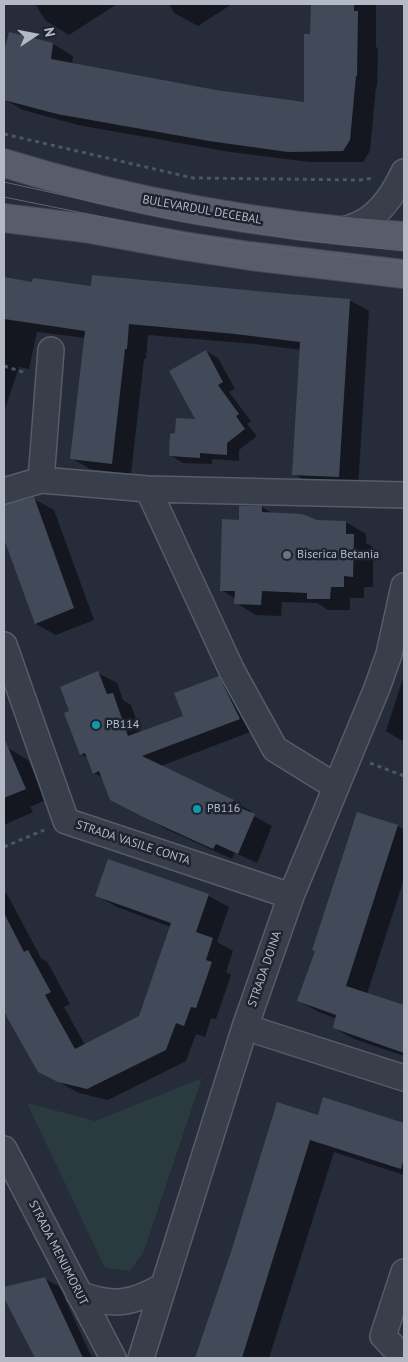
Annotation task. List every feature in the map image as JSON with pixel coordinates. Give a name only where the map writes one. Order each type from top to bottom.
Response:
[{"type":"main road","name":"BULEVARDUL DECEBAL","points":[[4,163],[134,199],[213,214],[341,231],[404,236]]},
{"type":"main road","points":[[4,218],[84,228],[250,256],[404,274]]},
{"type":"street","points":[[341,231],[368,219],[396,188],[404,173]]},
{"type":"street","points":[[41,480],[51,350]]},
{"type":"street","points":[[4,491],[41,480],[148,488],[404,494]]},
{"type":"street","points":[[148,488],[232,671],[275,749],[335,786]]},
{"type":"street","name":"STRADA DOINA","points":[[141,1358],[245,1027],[291,896],[389,654],[404,586]]},
{"type":"street","name":"STRADA VASILE CONTA","points":[[4,646],[66,821],[291,896]]},
{"type":"street","points":[[245,1027],[404,1078]]},
{"type":"street","name":"STRADA MENUMORUT","points":[[4,1148],[112,1358]]},
{"type":"street","points":[[404,1272],[383,1336],[400,1354],[404,1353]]},
{"type":"street","points":[[79,1294],[98,1301],[113,1302],[140,1298],[163,1286]]},
{"type":"path","points":[[4,134],[193,178],[360,180],[404,173]]},
{"type":"path","points":[[348,755],[404,776]]},
{"type":"path","points":[[4,847],[66,821]]},
{"type":"shaded area","points":[[202,1078],[144,1251],[130,1271],[105,1268],[27,1103],[95,1121]]},
{"type":"building","points":[[311,4],[354,4],[354,11],[358,11],[357,76],[350,140],[343,151],[288,152],[209,141],[57,114],[4,100],[4,52],[9,32],[53,43],[51,59],[216,90],[304,102],[304,34],[310,34]]},
{"type":"building","points":[[92,275],[350,299],[339,477],[292,475],[300,342],[129,324],[112,464],[70,459],[85,331],[4,319],[4,277],[32,282],[33,278],[91,286]]},
{"type":"building","points":[[206,350],[223,382],[218,385],[239,414],[236,416],[245,429],[227,443],[227,455],[200,453],[200,458],[169,456],[170,434],[175,433],[176,418],[195,419],[169,371]]},
{"type":"building","points":[[34,497],[74,608],[35,624],[4,539],[4,505]]},
{"type":"building","name":"Biserica Betania","points":[[239,506],[262,506],[262,512],[302,514],[317,520],[346,521],[346,534],[354,534],[353,577],[344,576],[344,587],[331,587],[330,599],[307,599],[307,593],[262,591],[261,605],[234,604],[235,591],[220,591],[222,519],[239,520]]},
{"type":"building","points":[[98,671],[107,694],[113,693],[128,736],[183,716],[174,693],[219,676],[240,719],[142,756],[234,800],[231,804],[255,814],[238,854],[216,844],[213,849],[110,800],[99,771],[93,774],[85,753],[80,755],[64,713],[69,711],[60,687]]},
{"type":"building","points":[[4,738],[26,789],[4,798]]},
{"type":"building","points":[[357,812],[398,825],[346,986],[404,1005],[404,1053],[333,1028],[336,1015],[297,1001],[315,951],[312,950]]},
{"type":"building","points":[[108,859],[209,894],[196,932],[213,938],[206,960],[212,962],[196,1008],[191,1007],[184,1026],[176,1023],[166,1050],[87,1089],[58,1082],[38,1072],[4,1012],[4,913],[24,952],[28,950],[51,992],[45,995],[75,1049],[139,1016],[171,923],[95,896]]},
{"type":"building","points":[[323,1097],[404,1123],[404,1158],[401,1169],[310,1140],[242,1358],[195,1358],[232,1249],[277,1102],[318,1115]]},
{"type":"building","points":[[45,1277],[83,1358],[35,1358],[4,1298],[4,1287]]},
{"type":"tram line","points":[[4,182],[179,221],[302,240],[404,251]]},
{"type":"tram line","points":[[4,197],[201,237],[310,253],[404,262]]},
{"type":"place","name":"Biserica Betania","points":[[287,555]]},
{"type":"place","name":"PB114","points":[[96,725]]},
{"type":"place","name":"PB116","points":[[197,809]]}]
